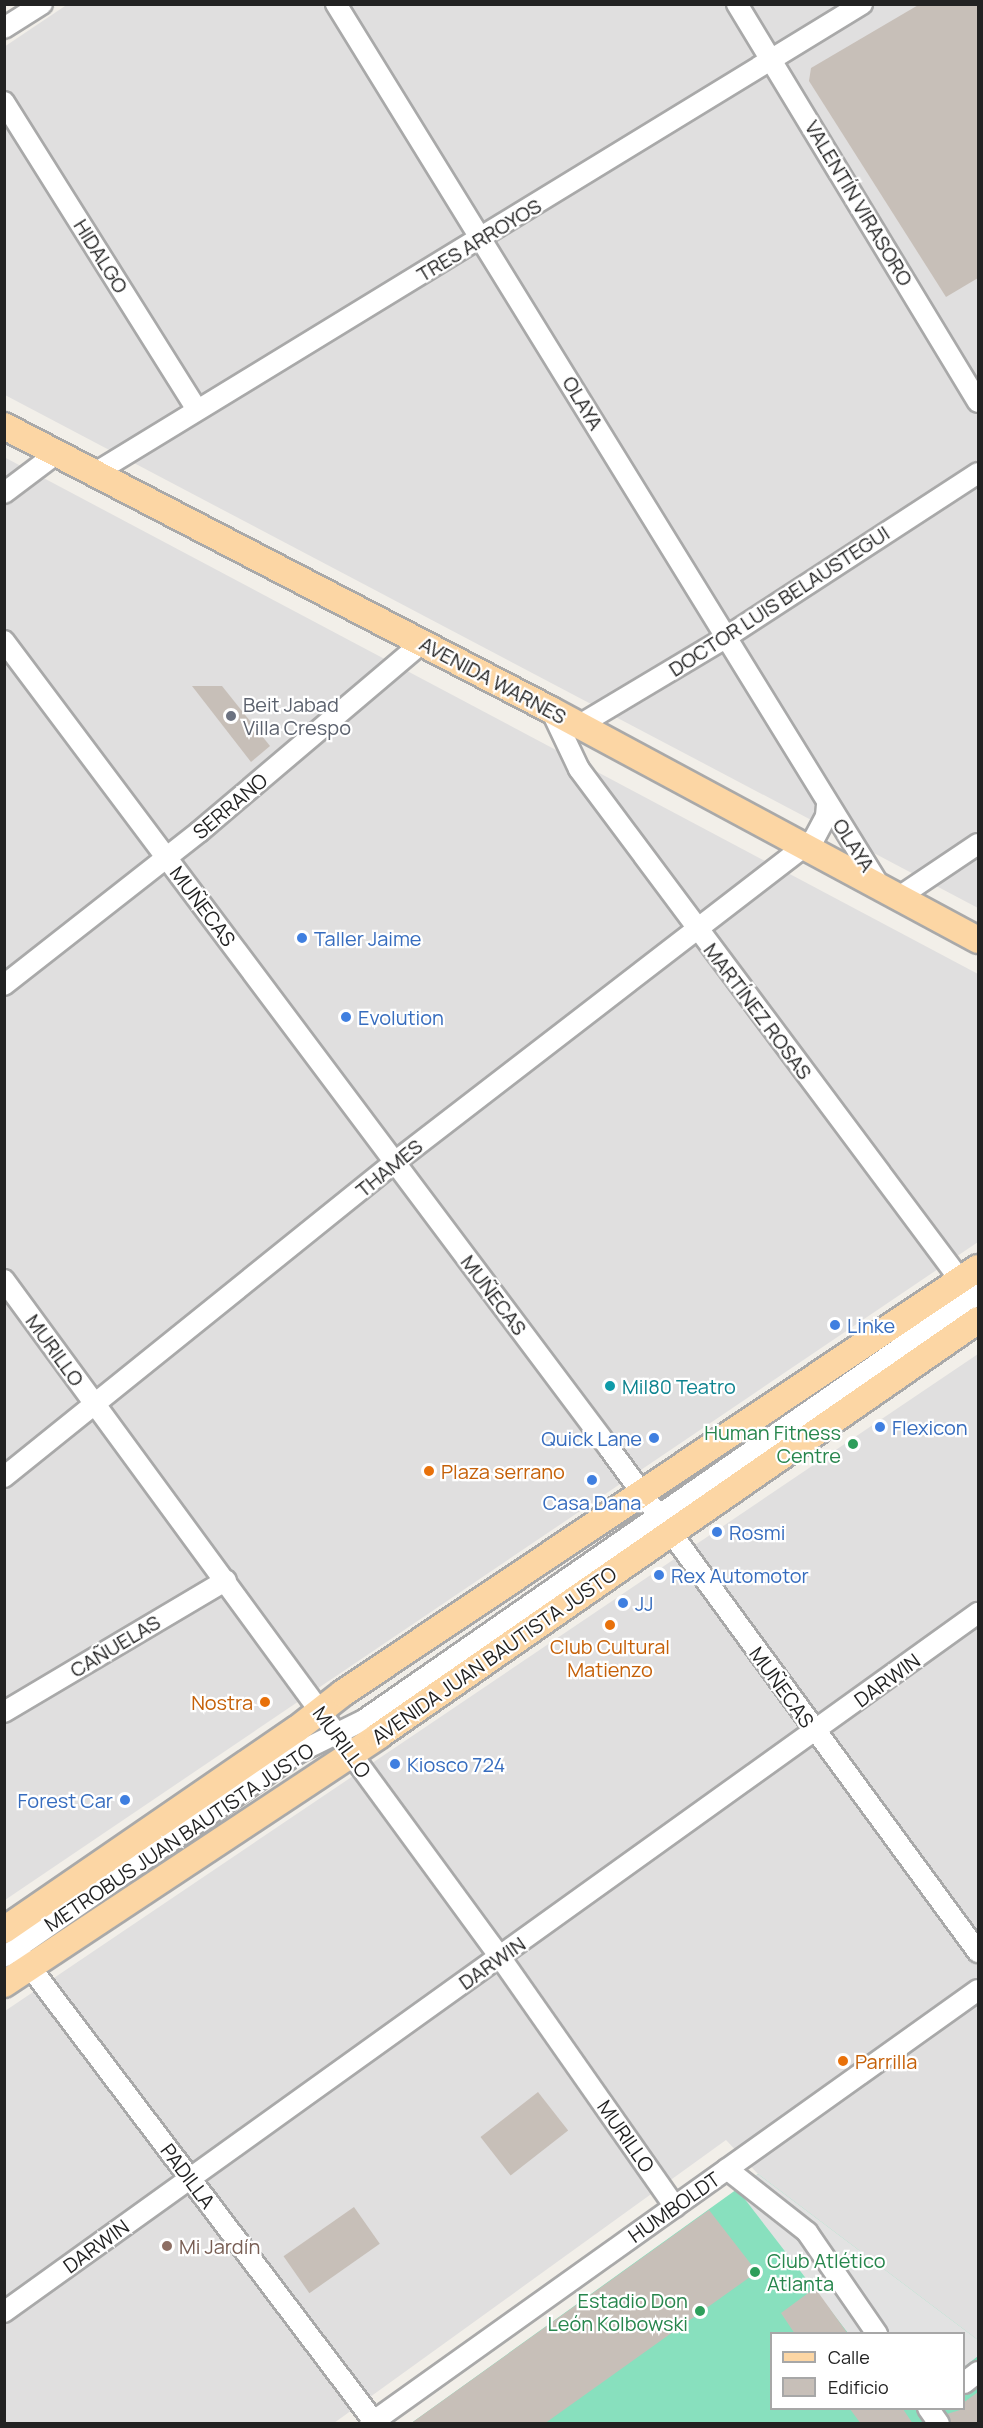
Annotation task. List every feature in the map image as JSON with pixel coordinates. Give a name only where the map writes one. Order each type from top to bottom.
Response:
[{"type":"main road","name":"AVENIDA WARNES","points":[[4,426],[551,710],[978,940]]},
{"type":"main road","name":"AVENIDA JUAN BAUTISTA JUSTO","points":[[12,1947],[351,1753],[657,1515],[975,1291]]},
{"type":"main road","name":"AVENIDA JUAN BAUTISTA JUSTO","points":[[4,1984],[12,1947],[319,1710],[657,1515],[975,1291]]},
{"type":"street","points":[[4,28],[42,4]]},
{"type":"street","name":"OLAYA","points":[[336,4],[482,238],[827,804],[890,892]]},
{"type":"street","name":"VALENTÍN VIRASORO","points":[[737,4],[772,58],[978,402]]},
{"type":"street","name":"TRES ARROYOS","points":[[95,473],[862,4]]},
{"type":"street","name":"HIDALGO","points":[[4,102],[197,410]]},
{"type":"street","points":[[4,493],[57,453]]},
{"type":"street","name":"DOCTOR LUIS BELAUSTEGUI","points":[[578,726],[725,638],[978,473]]},
{"type":"street","name":"MUÑECAS","points":[[4,642],[395,1162],[978,1953]]},
{"type":"street","name":"SERRANO","points":[[4,985],[166,858],[423,643]]},
{"type":"street","name":"MARTÍNEZ ROSAS","points":[[551,710],[579,769],[695,927],[975,1291]]},
{"type":"street","name":"OLAYA","points":[[804,847],[821,828],[827,804]]},
{"type":"street","points":[[778,833],[783,849],[779,865]]},
{"type":"street","points":[[890,892],[978,844]]},
{"type":"street","name":"THAMES","points":[[4,1477],[395,1162],[695,927],[804,847]]},
{"type":"street","name":"MURILLO","points":[[4,1280],[500,1957],[675,2207]]},
{"type":"street","name":"METROBUS JUAN BAUTISTA JUSTO","points":[[12,1947],[148,1860],[261,1777],[335,1733],[364,1720],[657,1515]]},
{"type":"street","name":"CAÑUELAS","points":[[4,1712],[226,1580]]},
{"type":"street","name":"DARWIN","points":[[4,2312],[189,2178],[259,2133],[978,1613]]},
{"type":"street","name":"PADILLA","points":[[12,1947],[373,2422]]},
{"type":"street","name":"HUMBOLDT","points":[[373,2422],[978,1990]]},
{"type":"street","points":[[727,2169],[807,2232],[876,2332]]},
{"type":"street","points":[[965,2382],[978,2372]]},
{"type":"street","points":[[929,2410],[939,2424]]},
{"type":"shaded area","points":[[68,4],[978,5],[978,908],[5,395],[4,47]]},
{"type":"shaded area","points":[[4,457],[978,974],[978,1242],[5,1900]]},
{"type":"shaded area","points":[[978,1354],[978,2340],[758,2174],[726,2140],[334,2423],[5,2424],[5,2011]]},
{"type":"shaded area","points":[[758,2174],[978,2340],[978,2356],[965,2366],[965,2332],[847,2332],[737,2189]]},
{"type":"green space","name":"Club Atlético Atlanta","points":[[758,2174],[978,2340],[978,2423],[410,2424]]},
{"type":"building","points":[[920,4],[978,4],[978,278],[946,297],[809,81],[811,68]]},
{"type":"building","name":"Beit Jabad Villa Crespo","points":[[192,686],[222,686],[270,746],[251,762]]},
{"type":"building","points":[[538,2092],[568,2131],[511,2176],[480,2137]]},
{"type":"building","points":[[354,2207],[380,2244],[309,2293],[284,2256]]},
{"type":"building","points":[[709,2210],[757,2272],[544,2424],[410,2424]]},
{"type":"building","points":[[815,2288],[847,2332],[794,2332],[781,2313]]},
{"type":"building","points":[[978,2392],[978,2424],[951,2424],[947,2414],[965,2410],[965,2402]]},
{"type":"building","points":[[851,2410],[904,2410],[913,2424],[861,2424]]},
{"type":"place","name":"Beit Jabad Villa Crespo","points":[[231,716]]},
{"type":"place","name":"Taller Jaime","points":[[302,938]]},
{"type":"place","name":"Evolution","points":[[346,1017]]},
{"type":"place","name":"Linke","points":[[835,1325]]},
{"type":"place","name":"Mil80 Teatro","points":[[610,1386]]},
{"type":"place","name":"Flexicon","points":[[880,1427]]},
{"type":"place","name":"Quick Lane","points":[[654,1438]]},
{"type":"place","name":"Human Fitness Centre","points":[[853,1444]]},
{"type":"place","name":"Plaza serrano","points":[[429,1471]]},
{"type":"place","name":"Casa Dana","points":[[592,1480]]},
{"type":"place","name":"Rosmi","points":[[717,1532]]},
{"type":"place","name":"Rex Automotor","points":[[659,1575]]},
{"type":"place","name":"JJ","points":[[623,1603]]},
{"type":"place","name":"Club Cultural Matienzo","points":[[610,1625]]},
{"type":"place","name":"Nostra","points":[[265,1702]]},
{"type":"place","name":"Kiosco 724","points":[[395,1764]]},
{"type":"place","name":"Forest Car","points":[[125,1800]]},
{"type":"place","name":"Parrilla","points":[[843,2061]]},
{"type":"place","name":"Mi Jardín","points":[[167,2246]]},
{"type":"place","name":"Club Atlético Atlanta","points":[[755,2272]]},
{"type":"place","name":"Estadio Don León Kolbowski","points":[[700,2311]]}]
